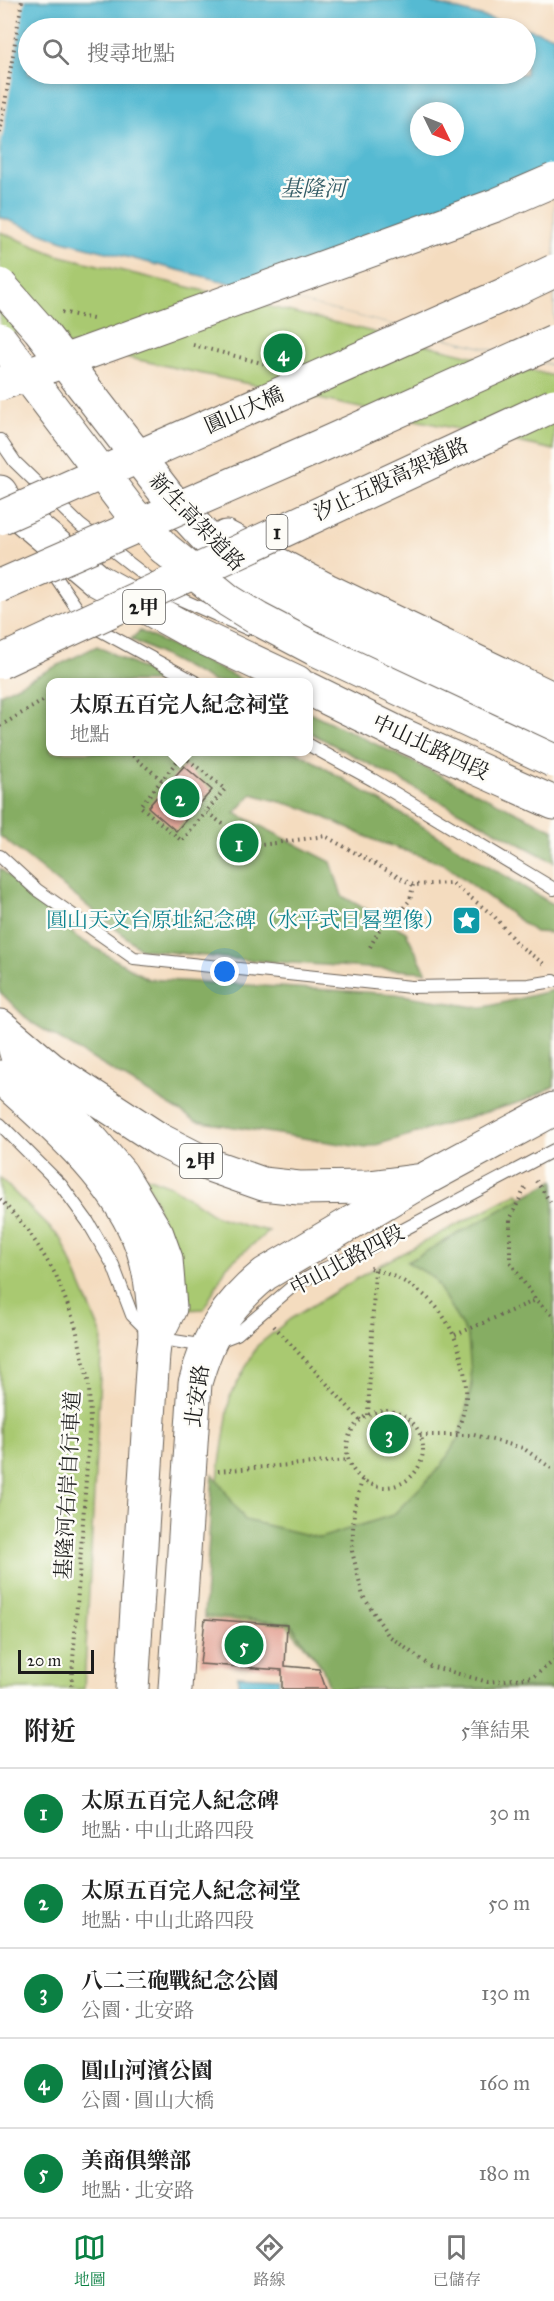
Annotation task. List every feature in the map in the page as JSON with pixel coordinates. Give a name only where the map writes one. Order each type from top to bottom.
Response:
[{"type":"main road","points":[[0,384],[474,213],[554,180]]},
{"type":"main road","name":"圓山大橋","points":[[2,504],[478,307],[554,271]]},
{"type":"main road","name":"新生高架道路","points":[[0,285],[39,329],[168,496],[228,559],[262,585],[318,620],[554,728]]},
{"type":"main road","name":"新生高架道路","points":[[0,339],[132,513],[164,548],[230,601],[258,620],[315,649],[554,761]]},
{"type":"main road","points":[[0,586],[554,341]]},
{"type":"main road","name":"汐止五股高架道路","points":[[0,662],[554,405]]},
{"type":"main road","points":[[168,496],[208,526],[238,544],[554,699]]},
{"type":"main road","name":"2甲","points":[[2,504],[97,580],[193,633],[289,678]]},
{"type":"main road","name":"中山北路四段","points":[[313,691],[398,733],[554,803]]},
{"type":"main road","points":[[5,1031],[20,1066],[93,1141],[121,1174],[157,1234],[166,1259],[170,1308],[155,1338]]},
{"type":"main road","name":"2甲","points":[[5,1031],[59,1074],[160,1140],[208,1165],[263,1184],[299,1188],[369,1187],[423,1180],[554,1109]]},
{"type":"main road","name":"北安路","points":[[0,1077],[74,1146],[104,1182],[134,1227],[146,1262],[154,1307],[155,1338],[132,1689]]},
{"type":"main road","name":"北安路","points":[[175,1689],[195,1383],[206,1346],[226,1312],[248,1288],[265,1274],[310,1245],[423,1180]]},
{"type":"lane","points":[[0,440],[15,462],[80,525],[169,594],[554,770]]},
{"type":"lane","points":[[2,504],[38,549],[87,623],[188,678]]},
{"type":"lane","points":[[313,747],[373,780],[554,889]]},
{"type":"lane","points":[[0,856],[37,890],[134,958],[411,987],[529,985],[552,976]]},
{"type":"lane","points":[[0,1124],[61,1185],[101,1243],[113,1265],[132,1316],[155,1338],[206,1346]]},
{"type":"lane","name":"中山北路四段","points":[[206,1346],[237,1334],[293,1286],[554,1150]]},
{"type":"path","points":[[19,18],[22,0]]},
{"type":"path","points":[[0,133],[18,24]]},
{"type":"path","points":[[0,726],[46,699]]},
{"type":"path","points":[[133,756],[162,780]]},
{"type":"path","points":[[181,756],[140,806],[182,841],[225,789],[183,756]]},
{"type":"path","points":[[206,812],[254,846],[325,836],[413,885],[452,884],[494,916],[517,944],[552,976]]},
{"type":"path","points":[[370,947],[385,919],[399,913],[410,900],[413,885]]},
{"type":"path","points":[[531,1175],[552,1203],[554,1202]]},
{"type":"path","points":[[527,1184],[510,1220],[510,1262],[536,1300],[554,1317]]},
{"type":"path","name":"基隆河右岸自行車道","points":[[0,1199],[28,1230],[56,1275],[75,1324],[89,1385],[90,1423],[71,1689]]},
{"type":"path","points":[[364,1266],[413,1286],[441,1311],[455,1335],[464,1370],[466,1398],[457,1434]]},
{"type":"path","points":[[368,1416],[375,1269]]},
{"type":"path","points":[[455,1335],[536,1300]]},
{"type":"path","points":[[268,1320],[361,1421]]},
{"type":"path","points":[[393,1412],[414,1424],[420,1435],[423,1447],[417,1470],[397,1485],[373,1486],[362,1480],[348,1460],[349,1438],[353,1429],[368,1416],[393,1412]]},
{"type":"path","points":[[420,1435],[474,1435],[494,1440],[523,1448],[554,1470]]},
{"type":"path","points":[[214,1471],[348,1460]]},
{"type":"path","points":[[362,1480],[354,1510],[352,1551],[363,1596],[388,1635],[430,1666],[488,1682],[533,1677],[554,1661]]},
{"type":"green space","points":[[0,232],[57,255],[554,376],[554,450],[0,330]]},
{"type":"green space","points":[[140,631],[239,678],[206,678],[131,639]]},
{"type":"green space","points":[[97,646],[160,678],[46,678],[46,756],[305,756],[554,905],[554,933],[535,932],[444,864],[374,840],[306,809],[252,794],[235,813],[331,862],[342,896],[406,932],[426,972],[233,959],[141,949],[0,836],[0,694]]},
{"type":"green space","points":[[313,714],[554,830],[554,862],[313,734]]},
{"type":"green space","points":[[0,868],[78,938],[148,979],[396,994],[481,1008],[554,990],[554,1086],[527,1100],[366,1148],[196,1121],[29,1021],[0,992]]},
{"type":"green space","points":[[144,1176],[173,1187],[216,1216],[269,1231],[227,1266],[204,1309],[183,1310],[156,1202]]},
{"type":"green space","points":[[0,1178],[62,1240],[102,1336],[84,1689],[0,1689]]},
{"type":"green space","points":[[554,1180],[554,1688],[330,1689],[322,1667],[290,1623],[204,1616],[213,1474],[245,1520],[320,1538],[393,1515],[442,1465],[459,1437],[472,1385],[468,1337],[433,1277],[407,1262]]},
{"type":"green space","points":[[518,1193],[554,1240],[554,1689],[341,1689],[287,1625],[205,1619],[219,1470],[230,1397],[257,1346],[290,1319],[376,1267]]},
{"type":"water","name":"基隆河","points":[[0,0],[422,0],[488,18],[18,18],[18,84],[536,84],[536,31],[554,36],[554,365],[63,241],[0,217]]},
{"type":"water","points":[[238,1676],[279,1678],[278,1689],[238,1689]]},
{"type":"pier","points":[[0,0],[25,0],[22,18],[18,18],[18,42],[0,150]]},
{"type":"pier","points":[[554,195],[554,365],[282,297]]},
{"type":"building","points":[[184,766],[212,790],[176,831],[148,807]]},
{"type":"building","points":[[205,1619],[287,1625],[285,1666],[319,1669],[326,1689],[282,1689],[282,1670],[200,1664]]},
{"type":"place","name":"圓山河濱公園","points":[[283,353]]},
{"type":"place","name":"太原五百完人紀念祠堂","points":[[180,798]]},
{"type":"place","name":"太原五百完人紀念碑","points":[[239,843]]},
{"type":"place","name":"圓山天文台原址紀念碑（水平式日晷塑像）","points":[[466,920]]},
{"type":"place","name":"八二三砲戰紀念公園","points":[[389,1434]]},
{"type":"place","name":"美商俱樂部","points":[[244,1645]]}]
